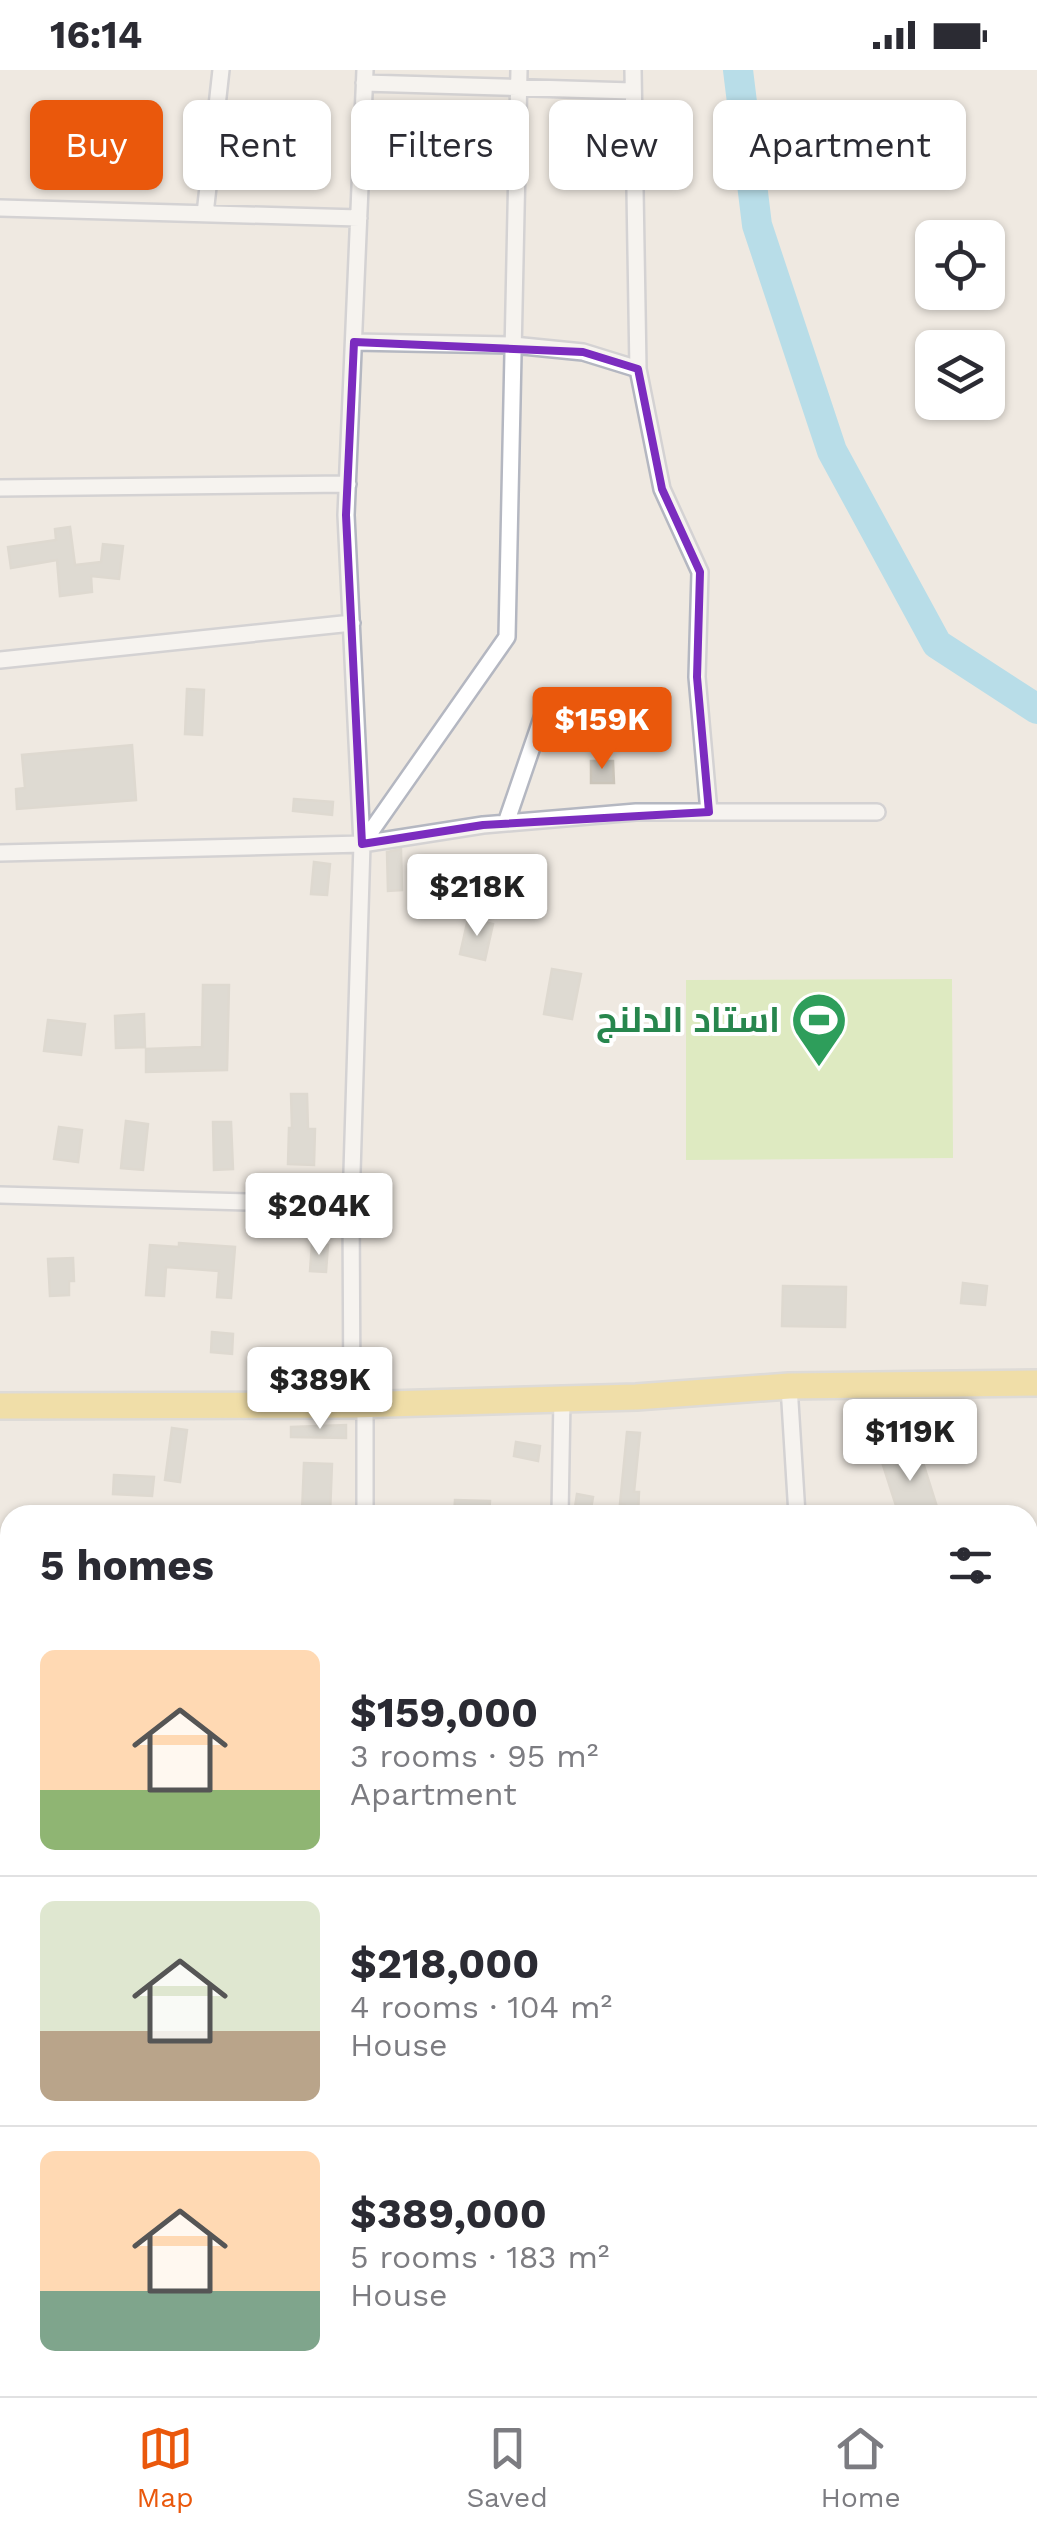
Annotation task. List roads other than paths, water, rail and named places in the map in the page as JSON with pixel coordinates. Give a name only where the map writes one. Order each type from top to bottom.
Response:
[{"type":"main road","points":[[0,1406],[359,1404],[562,1399],[789,1386],[1037,1383]]},
{"type":"street","points":[[204,214],[221,70]]},
{"type":"street","points":[[362,844],[507,637],[519,70]]},
{"type":"street","points":[[633,70],[638,369],[662,488],[700,572],[697,677],[709,812]]},
{"type":"street","points":[[364,1505],[351,1205],[362,844],[348,484],[364,77],[518,89],[632,91]]},
{"type":"street","points":[[0,208],[359,218]]},
{"type":"street","points":[[354,342],[583,352],[638,369]]},
{"type":"street","points":[[0,488],[348,484]]},
{"type":"street","points":[[0,660],[352,623]]},
{"type":"street","points":[[506,823],[544,712],[633,714]]},
{"type":"street","points":[[0,853],[362,844],[506,823],[636,812],[877,812]]},
{"type":"street","points":[[0,1196],[351,1205]]},
{"type":"street","points":[[789,1386],[796,1505]]},
{"type":"street","points":[[560,1505],[562,1399]]},
{"type":"waterway","points":[[738,70],[757,225],[832,451],[937,644],[1037,709]]},
{"type":"place","name":"استاد الدلنج","points":[[819,1069]]}]
